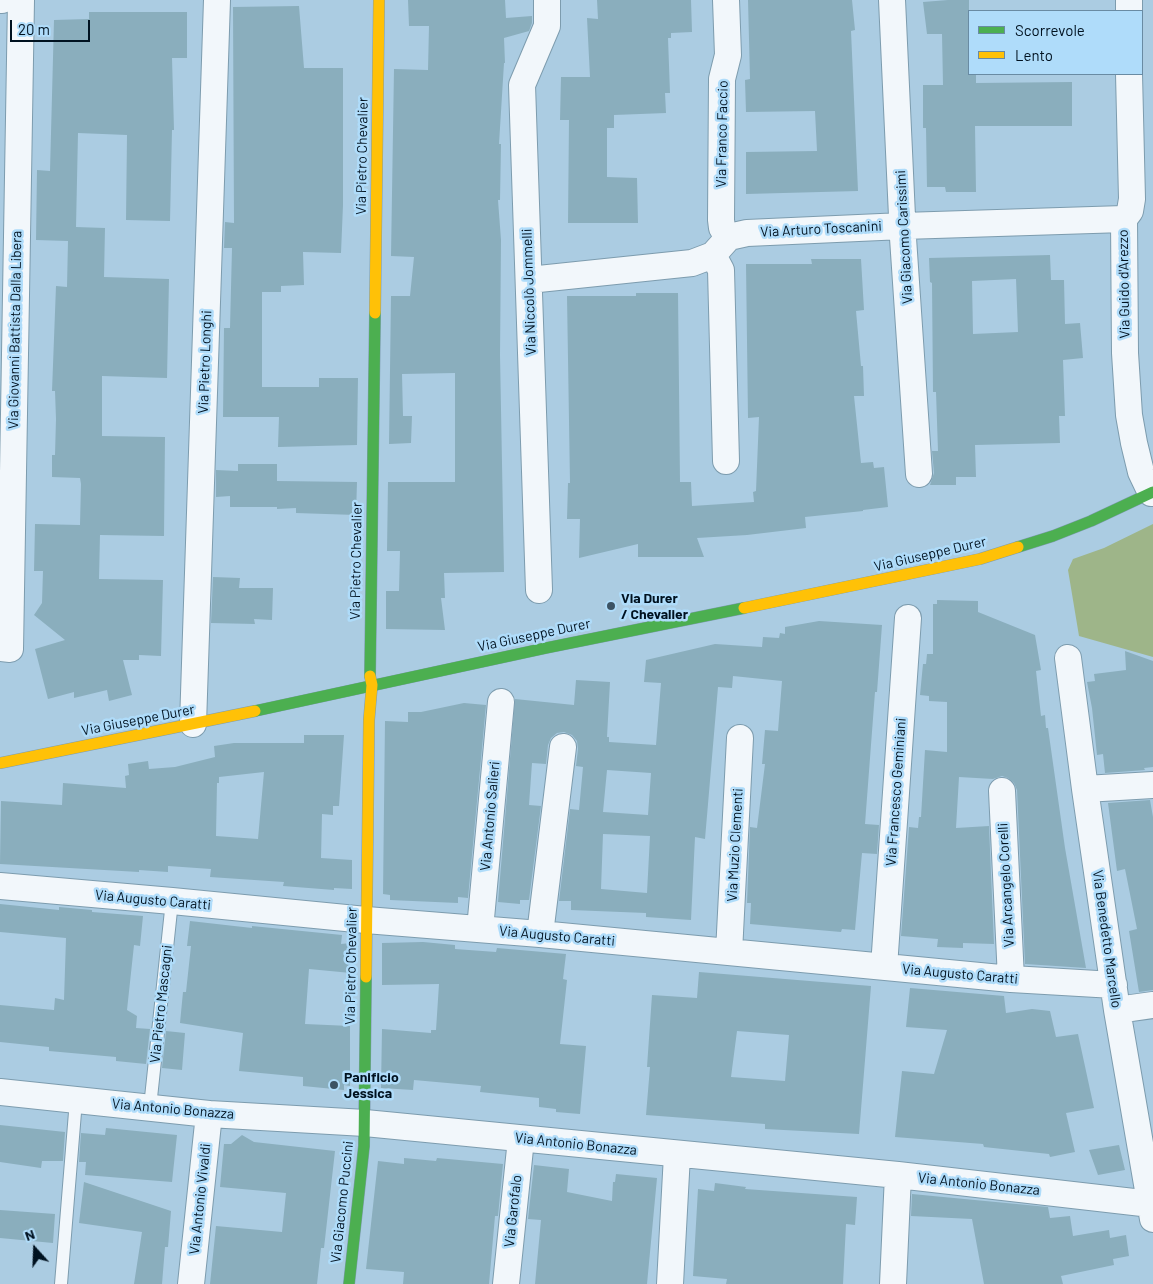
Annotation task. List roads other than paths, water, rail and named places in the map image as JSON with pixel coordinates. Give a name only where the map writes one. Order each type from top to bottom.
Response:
[{"type":"street","name":"Via Giovanni Battista Dalla Libera","points":[[0,648],[10,649],[21,0]]},
{"type":"street","name":"Via Pietro Longhi","points":[[193,724],[217,0]]},
{"type":"street","name":"Via Pietro Chevalier","points":[[364,1123],[369,720],[372,685],[370,654],[379,0]]},
{"type":"street","name":"Via Niccolò Jommelli","points":[[539,590],[522,85],[547,26],[547,0]]},
{"type":"street","name":"Via Franco Faccio","points":[[726,0],[728,55],[722,79],[721,220],[726,461]]},
{"type":"street","name":"Via Giacomo Carissimi","points":[[892,0],[903,226],[919,474]]},
{"type":"street","name":"Via Guido d'Arezzo","points":[[1129,75],[1132,199],[1130,211],[1124,220],[1125,353],[1129,415],[1140,472],[1152,492]]},
{"type":"street","name":"Via Arturo Toscanini","points":[[529,280],[692,263],[747,232],[1124,220]]},
{"type":"street","name":"Via Giuseppe Durer","points":[[0,763],[193,724],[519,653],[980,559],[1052,536],[1091,521],[1152,492]]},
{"type":"street","name":"Via Francesco Geminiani","points":[[884,967],[908,618]]},
{"type":"street","name":"Via Benedetto Marcello","points":[[1068,658],[1085,790],[1116,998],[1152,1211]]},
{"type":"street","name":"Via Antonio Salieri","points":[[480,929],[501,702]]},
{"type":"street","name":"Via Muzio Clementi","points":[[729,952],[740,738]]},
{"type":"street","points":[[540,934],[562,747]]},
{"type":"street","points":[[1085,790],[1153,785]]},
{"type":"street","name":"Via Arcangelo Corelli","points":[[1002,792],[1011,979]]},
{"type":"street","name":"Via Augusto Caratti","points":[[0,886],[540,934],[1011,979],[1153,1005]]},
{"type":"street","name":"Via Antonio Bonazza","points":[[0,1092],[209,1114],[364,1123],[898,1175],[1152,1211]]},
{"type":"street","name":"Via Antonio Vivaldi","points":[[191,1284],[209,1114]]},
{"type":"street","name":"Via Giacomo Puccini","points":[[349,1284],[364,1146],[364,1123]]},
{"type":"street","name":"Via Garofalo","points":[[506,1284],[521,1139]]},
{"type":"street","points":[[670,1284],[677,1154]]},
{"type":"street","points":[[893,1284],[898,1175]]},
{"type":"lane","name":"Via Pietro Mascagni","points":[[150,1107],[172,901]]},
{"type":"lane","points":[[61,1284],[76,1100]]},
{"type":"place","name":"Via Durer / Chevalier","points":[[611,606]]},
{"type":"place","name":"Panificio Jessica","points":[[334,1085]]}]
